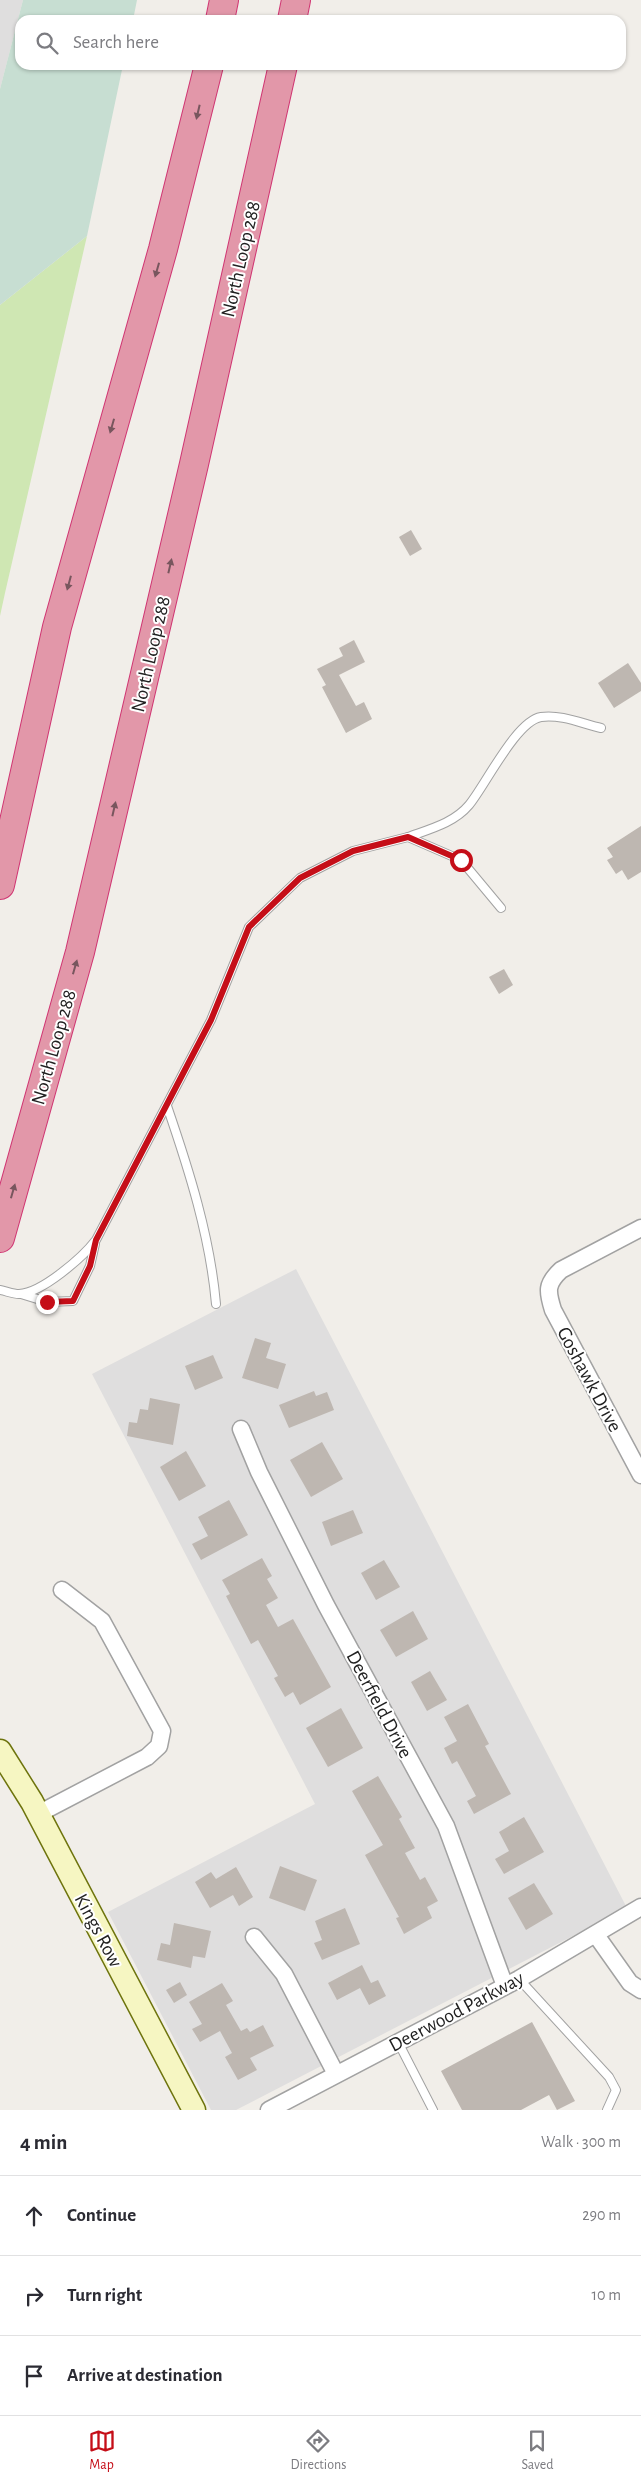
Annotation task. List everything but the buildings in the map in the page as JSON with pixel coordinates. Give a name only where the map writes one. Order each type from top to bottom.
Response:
[{"type":"highway","points":[[221,15],[224,0]]},
{"type":"highway","points":[[293,15],[296,0]]},
{"type":"highway","points":[[0,885],[57,627],[163,249],[208,70]]},
{"type":"highway","name":"North Loop 288","points":[[0,1238],[80,952],[191,474],[282,70]]},
{"type":"street","name":"Goshawk Drive","points":[[641,1228],[561,1270],[551,1280],[548,1294],[553,1310],[641,1475]]},
{"type":"street","name":"Deerfield Drive","points":[[241,1429],[260,1472],[326,1605],[446,1826],[512,1982]]},
{"type":"street","points":[[38,1814],[147,1757],[159,1746],[162,1731],[102,1621],[62,1590]]},
{"type":"street","name":"Kings Row","points":[[0,1751],[38,1814],[194,2110]]},
{"type":"street","name":"Deerwood Parkway","points":[[269,2110],[512,1982],[641,1907]]},
{"type":"street","points":[[596,1934],[630,1983],[641,1990]]},
{"type":"street","points":[[254,1938],[284,1974],[336,2074]]},
{"type":"lane","points":[[21,1294],[53,1280],[89,1249],[96,1240],[211,1020],[249,927],[300,878],[353,851],[408,837],[450,821],[469,806],[493,768],[527,723],[540,717],[558,717],[601,728]]},
{"type":"lane","points":[[408,837],[461,860],[501,908]]},
{"type":"lane","points":[[167,1106],[193,1182],[214,1285],[216,1304]]},
{"type":"lane","points":[[0,1290],[47,1302],[73,1301],[90,1266],[96,1240]]},
{"type":"lane","points":[[512,1982],[609,2077],[616,2090],[607,2110]]},
{"type":"lane","points":[[398,2042],[433,2110]]},
{"type":"shaded area","points":[[0,0],[23,0],[19,15],[15,15],[15,31],[0,89]]},
{"type":"shaded area","points":[[296,1269],[627,1908],[236,2110],[211,2110],[108,1912],[315,1804],[92,1374]]},
{"type":"green space","points":[[23,0],[137,0],[134,15],[19,15]]},
{"type":"green space","points":[[15,31],[15,70],[122,70],[87,236],[0,305],[0,89]]},
{"type":"green space","points":[[87,236],[5,593],[0,616],[0,305]]},
{"type":"route","points":[[47,1302],[73,1301],[90,1266],[96,1240],[211,1020],[249,927],[300,878],[353,851],[408,837],[461,860]]}]
